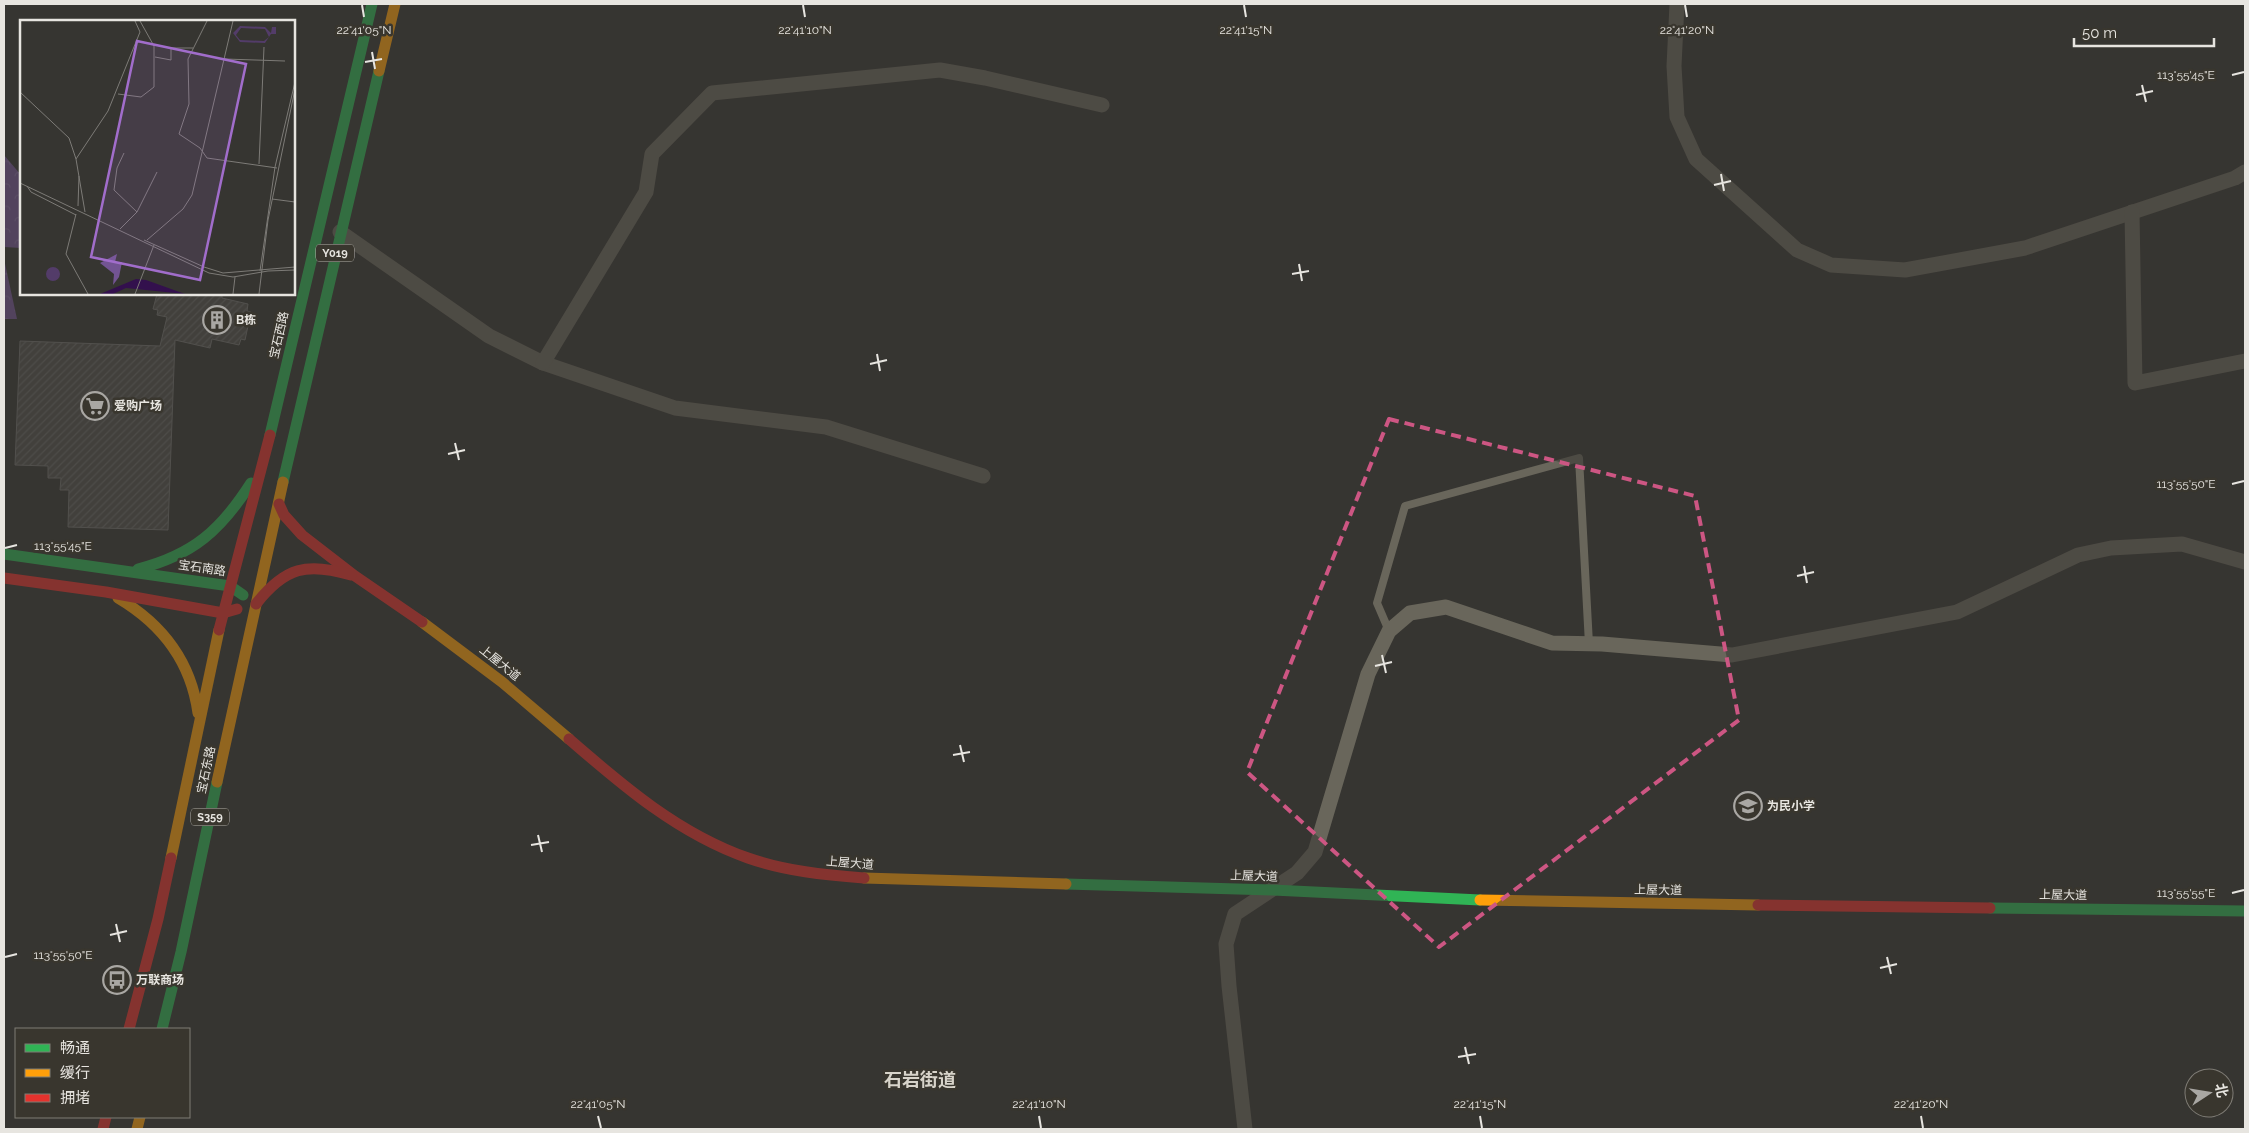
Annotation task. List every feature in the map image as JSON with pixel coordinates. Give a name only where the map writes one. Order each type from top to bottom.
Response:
[{"type":"main road","name":"宝石西路","points":[[223,613],[264,460],[372,4]]},
{"type":"main road","name":"Y019","points":[[256,604],[340,232],[395,4]]},
{"type":"main road","points":[[127,571],[146,567],[184,554],[215,532],[229,516],[264,460]]},
{"type":"main road","name":"上屋大道","points":[[279,504],[286,519],[317,547],[339,561],[355,576],[471,656],[639,795],[702,838],[733,852],[777,865],[821,874],[863,878],[1273,890],[1530,902],[2245,911]]},
{"type":"main road","name":"宝石南路","points":[[4,554],[230,586],[256,604]]},
{"type":"main road","name":"上屋大道","points":[[256,604],[276,580],[304,567],[316,567],[355,576]]},
{"type":"main road","name":"S359","points":[[4,578],[106,592],[223,613],[256,604]]},
{"type":"main road","name":"S359","points":[[106,592],[130,604],[146,616],[172,645],[193,685],[197,701],[198,725]]},
{"type":"main road","name":"宝石东路","points":[[162,1028],[189,915],[256,604]]},
{"type":"main road","name":"宝石东路","points":[[129,1028],[158,919],[223,613]]},
{"type":"street","points":[[1676,4],[1674,66],[1677,117],[1696,159],[1797,250],[1831,265],[1905,270],[2026,248],[2235,178],[2245,172]]},
{"type":"street","points":[[543,364],[646,192],[652,154],[712,93],[940,70],[985,78],[1102,105]]},
{"type":"street","points":[[2132,212],[2135,383],[2245,361]]},
{"type":"street","points":[[340,232],[489,336],[543,364],[676,408],[826,427],[982,476]]},
{"type":"street","points":[[1245,1129],[1226,944],[1235,914],[1297,873],[1315,852],[1368,674],[1389,632],[1410,613],[1446,607],[1552,643],[1732,655],[1957,612],[2078,554],[2111,548],[2182,544],[2245,562]]},
{"type":"lane","points":[[1389,632],[1377,603],[1406,506],[1579,458],[1589,644]]},
{"type":"highlighted area","points":[[1389,419],[1695,496],[1739,720],[1439,947],[1247,772]]},
{"type":"green space","points":[[4,155],[20,174],[20,248],[4,247]]},
{"type":"green space","points":[[4,259],[17,319],[4,319]]},
{"type":"building","name":"爱购广场","points":[[157,295],[222,295],[222,298],[248,304],[247,311],[251,312],[245,340],[241,339],[239,345],[212,339],[210,348],[175,340],[168,530],[68,527],[69,490],[60,490],[61,478],[48,478],[48,466],[15,465],[20,341],[160,346],[167,317],[157,315],[158,310],[153,309]]},
{"type":"traffic: fast","points":[[270,435],[372,4]]},
{"type":"traffic: fast","points":[[283,482],[379,71]]},
{"type":"traffic: fast","points":[[138,569],[175,556],[204,538],[217,527],[240,500],[251,483]]},
{"type":"traffic: fast","points":[[4,554],[230,586],[243,595]]},
{"type":"traffic: fast","points":[[162,1028],[181,952],[217,782]]},
{"type":"traffic: fast","points":[[1066,884],[1273,890],[1480,900]]},
{"type":"traffic: fast","points":[[1990,908],[2245,911]]},
{"type":"traffic: slow","points":[[379,71],[395,4]]},
{"type":"traffic: slow","points":[[217,782],[283,482]]},
{"type":"traffic: slow","points":[[118,598],[148,620],[172,646],[189,677],[198,713]]},
{"type":"traffic: slow","points":[[422,622],[502,682],[569,739]]},
{"type":"traffic: slow","points":[[171,858],[219,630]]},
{"type":"traffic: slow","points":[[864,878],[1066,884]]},
{"type":"traffic: slow","points":[[1480,900],[1758,905]]},
{"type":"traffic: slow","points":[[137,1129],[140,1118]]},
{"type":"traffic: jam","points":[[219,630],[270,435]]},
{"type":"traffic: jam","points":[[279,504],[284,515],[302,535],[355,576],[422,622]]},
{"type":"traffic: jam","points":[[256,604],[277,582],[287,575],[298,571],[322,569],[351,575]]},
{"type":"traffic: jam","points":[[4,578],[106,592],[223,613],[237,609]]},
{"type":"traffic: jam","points":[[569,739],[653,807],[675,822],[723,848],[776,866],[820,874],[864,878]]},
{"type":"traffic: jam","points":[[129,1028],[158,919],[171,858]]},
{"type":"traffic: jam","points":[[1758,905],[1990,908]]},
{"type":"traffic: jam","points":[[103,1129],[106,1118]]},
{"type":"place","name":"B栋","points":[[217,320]]},
{"type":"place","name":"爱购广场","points":[[95,406]]},
{"type":"place","name":"为民小学","points":[[1748,806]]},
{"type":"place","name":"万联商场","points":[[117,980]]},
{"type":"district","name":"石岩街道","points":[[920,1080]]}]
